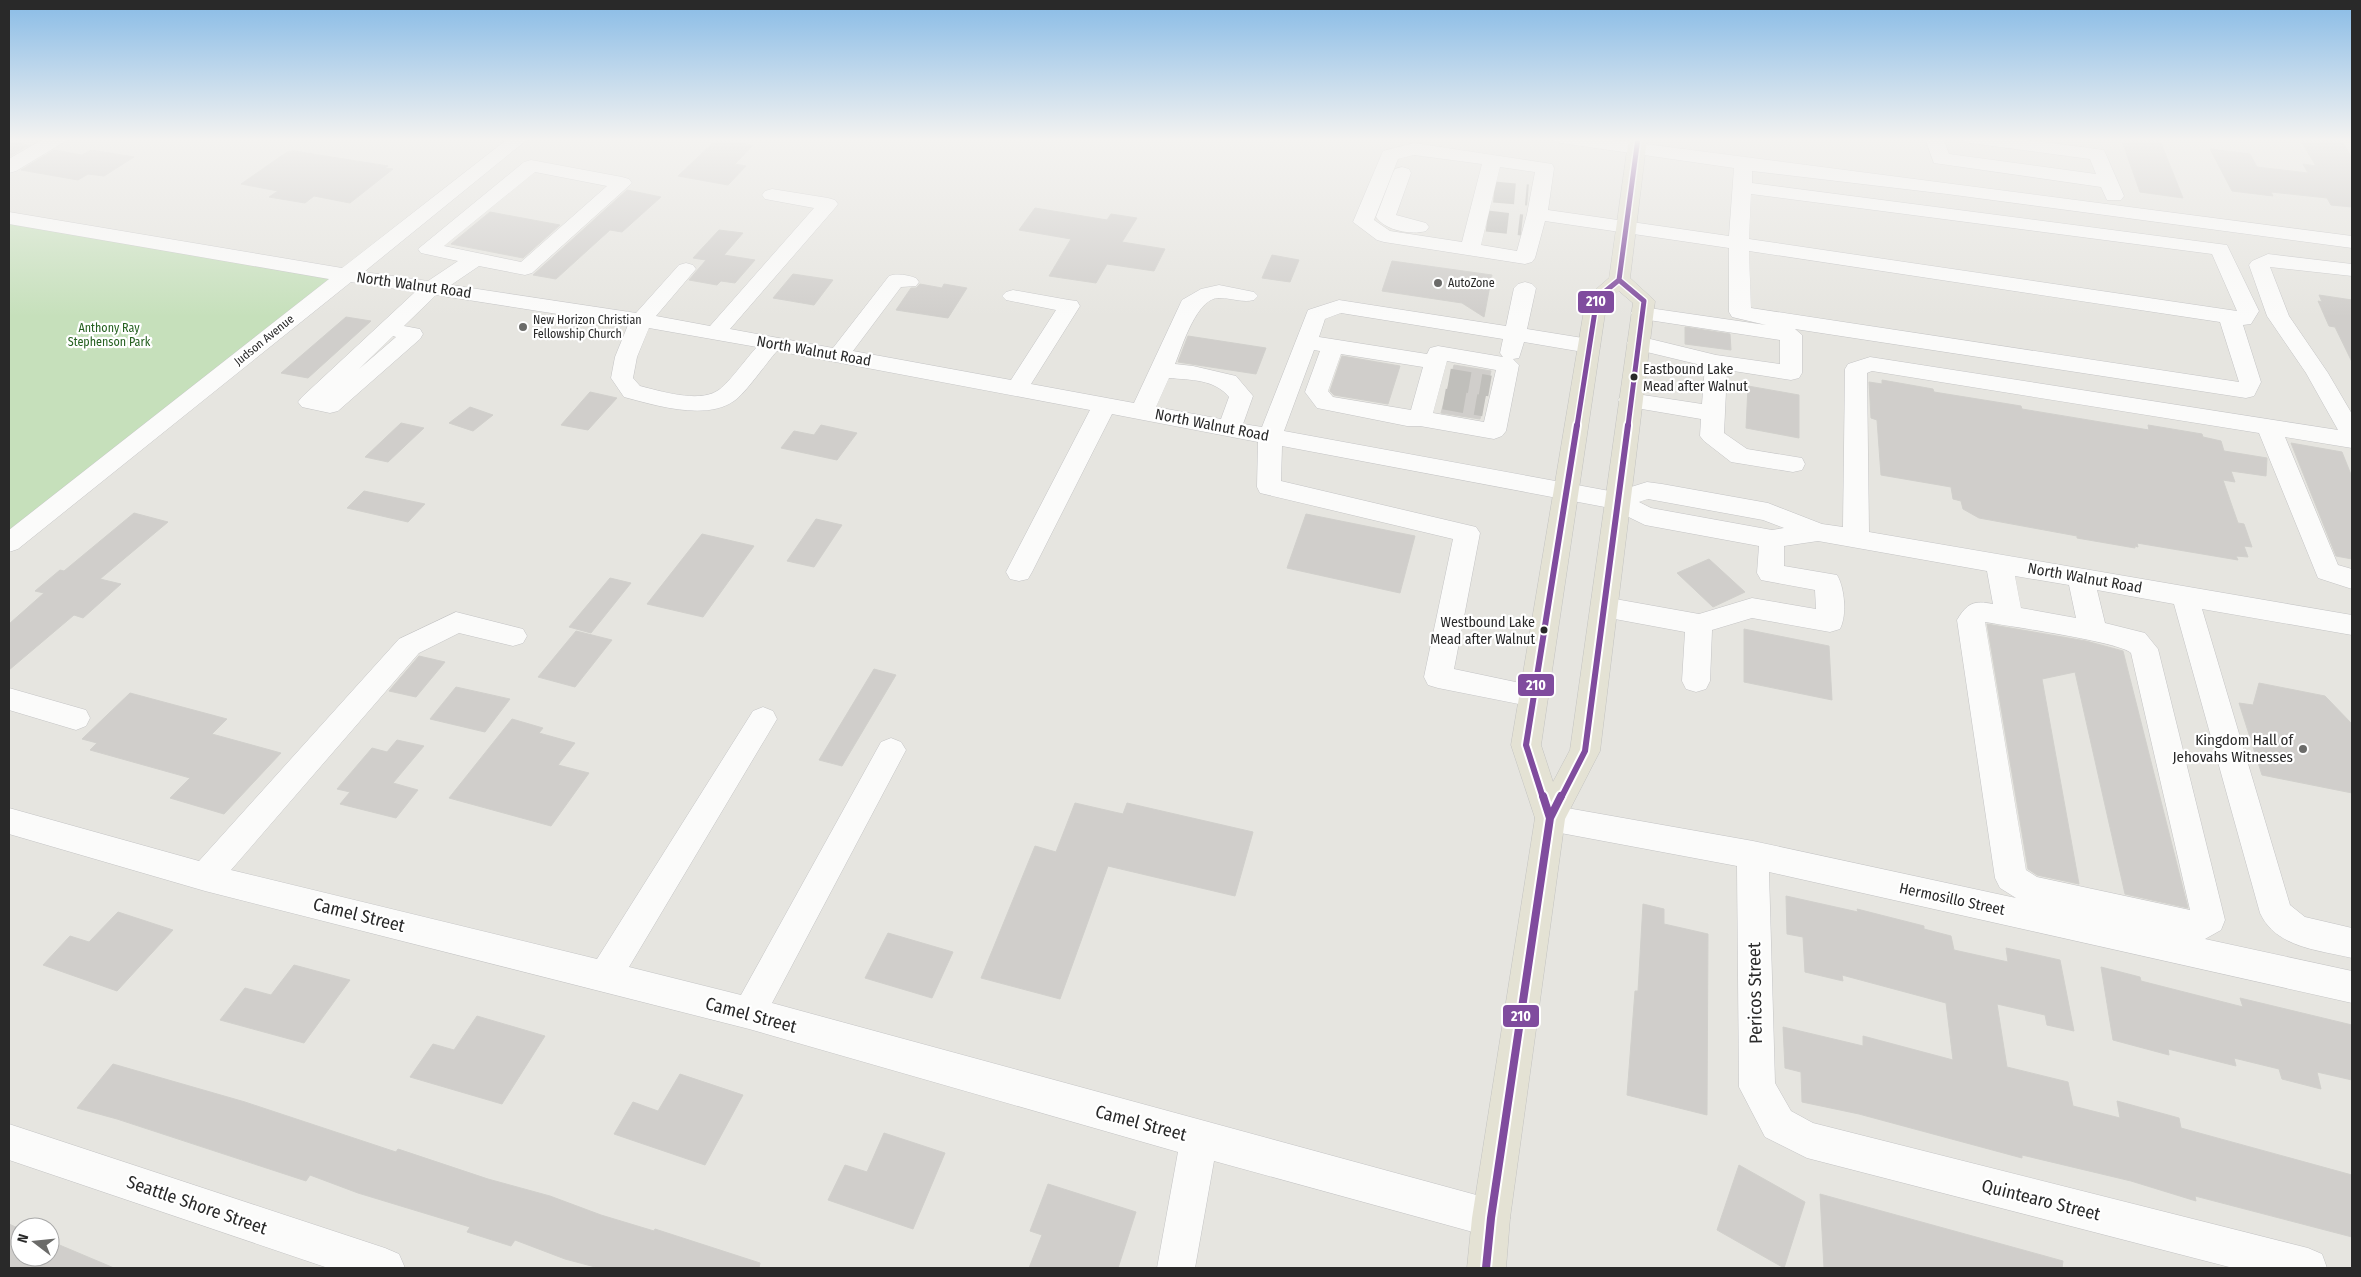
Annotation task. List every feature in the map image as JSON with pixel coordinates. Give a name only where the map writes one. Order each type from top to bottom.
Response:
[{"type":"main road","points":[[1550,818],[1526,746],[1597,298],[1619,280],[1630,198]]},
{"type":"main road","points":[[1486,1268],[1491,1218],[1550,818],[1585,751],[1616,500],[1644,301],[1619,280]]},
{"type":"street","name":"Judson Avenue","points":[[9,543],[444,198]]},
{"type":"street","points":[[492,198],[428,250],[525,268],[605,198]]},
{"type":"street","points":[[715,333],[828,204],[783,198]]},
{"type":"street","points":[[1373,198],[1363,222],[1384,236],[1525,258],[1532,211],[1536,198]]},
{"type":"street","points":[[1470,250],[1486,206],[1486,198]]},
{"type":"street","points":[[1741,198],[1739,245],[1740,312],[1769,319],[2246,391],[2250,382],[2229,318]]},
{"type":"street","points":[[1532,211],[1626,228],[2137,302],[2243,320],[2248,311],[2220,249],[1824,198]]},
{"type":"street","points":[[2019,198],[2352,242]]},
{"type":"street","points":[[2115,198],[2120,211]]},
{"type":"street","name":"North Walnut Road","points":[[9,218],[345,275],[641,320],[839,355],[1016,390],[1616,500],[1645,516],[1772,539],[1818,532]]},
{"type":"street","points":[[389,329],[433,287],[476,259]]},
{"type":"street","points":[[2352,270],[2268,260],[2259,265],[2278,316],[2317,373],[2352,434]]},
{"type":"street","points":[[686,270],[641,320],[626,357],[622,378],[632,392],[678,402],[706,403],[726,396],[772,343]]},
{"type":"street","points":[[839,355],[896,280],[909,282]]},
{"type":"street","points":[[1332,346],[1316,392],[1325,403],[1494,431],[1494,397],[1508,365],[1525,288]]},
{"type":"street","points":[[1142,412],[1186,311],[1196,299],[1208,292],[1220,291],[1247,296]]},
{"type":"street","points":[[1013,296],[1069,306],[1016,390]]},
{"type":"street","points":[[1534,696],[1438,677],[1467,533],[1269,487],[1270,436],[1316,315],[1339,306],[1590,346]]},
{"type":"street","points":[[1638,343],[1716,362],[1791,373],[1791,335],[1642,312]]},
{"type":"street","points":[[1306,342],[1332,346],[1437,382]]},
{"type":"street","points":[[1420,418],[1437,382],[1438,353],[1508,365]]},
{"type":"street","points":[[1716,362],[1712,436],[1740,456],[1793,464]]},
{"type":"street","points":[[1856,538],[1856,369],[1870,364],[2352,440]]},
{"type":"street","points":[[1160,370],[1193,372],[1228,380],[1241,396],[1230,428]]},
{"type":"street","points":[[1630,400],[1713,413]]},
{"type":"street","points":[[1019,572],[1104,406]]},
{"type":"street","points":[[2269,428],[2327,572],[2352,579]]},
{"type":"street","name":"North Walnut Road","points":[[1616,500],[1648,490],[1662,492],[1768,512],[1818,532],[2185,596],[2350,630]]},
{"type":"street","points":[[1604,607],[1699,624],[1752,608],[1830,622],[1828,582],[1770,573],[1772,539]]},
{"type":"street","points":[[1999,563],[2009,617]]},
{"type":"street","points":[[2082,578],[2093,631]]},
{"type":"street","points":[[2185,596],[2276,913],[2296,930],[2352,943]]},
{"type":"street","points":[[1978,611],[2093,631],[2135,640],[2144,649],[2209,920],[2199,927],[2030,890],[2011,878],[1971,620],[1978,611]]},
{"type":"street","points":[[205,876],[408,646],[456,622],[513,636]]},
{"type":"street","points":[[1696,681],[1699,624]]},
{"type":"street","points":[[9,698],[76,718]]},
{"type":"street","points":[[605,977],[763,718]]},
{"type":"street","points":[[749,1013],[891,750]]},
{"type":"street","name":"Hermosillo Street","points":[[1550,818],[1753,855],[2352,987]]},
{"type":"street","name":"Camel Street","points":[[9,821],[205,876],[749,1013],[1199,1139],[1491,1218]]},
{"type":"street","name":"Pericos Street","points":[[1753,855],[1757,1087],[1778,1124]]},
{"type":"street","name":"Quintearo Street","points":[[1778,1124],[1807,1140],[2308,1268]]},
{"type":"street","points":[[1176,1268],[1199,1139]]},
{"type":"street","name":"Seattle Shore Street","points":[[9,1142],[386,1268]]},
{"type":"green space","name":"Anthony Ray Stephenson Park","points":[[9,217],[345,275],[9,544]]},
{"type":"building","points":[[273,198],[312,198],[305,203]]},
{"type":"building","points":[[322,198],[357,198],[350,203]]},
{"type":"building","points":[[619,198],[660,198],[622,232],[610,230],[556,279],[533,275]]},
{"type":"building","points":[[2323,198],[2352,198],[2352,207],[2331,205],[2327,198]]},
{"type":"building","points":[[1035,208],[1107,220],[1111,214],[1137,218],[1122,242],[1165,249],[1154,271],[1107,264],[1096,283],[1049,276],[1071,239],[1019,230]]},
{"type":"building","points":[[490,212],[560,225],[523,258],[451,244]]},
{"type":"building","points":[[719,230],[743,233],[724,255],[755,260],[735,283],[721,281],[717,285],[689,280],[706,260],[693,258]]},
{"type":"building","points":[[1272,255],[1299,260],[1290,282],[1262,278]]},
{"type":"building","name":"AutoZone","points":[[1392,261],[1492,275],[1484,317],[1462,303],[1382,291]]},
{"type":"building","points":[[793,274],[833,280],[814,305],[773,298]]},
{"type":"building","points":[[920,284],[942,288],[944,284],[967,288],[948,318],[896,310],[911,288],[916,288]]},
{"type":"building","points":[[2319,295],[2352,300],[2352,362],[2335,327],[2329,326],[2318,301],[2322,302]]},
{"type":"building","points":[[346,317],[371,321],[308,378],[281,373]]},
{"type":"building","points":[[1685,327],[1730,334],[1731,350],[1685,344]]},
{"type":"building","points":[[1188,336],[1266,348],[1256,374],[1178,362]]},
{"type":"building","points":[[1342,356],[1400,366],[1388,404],[1334,395],[1330,391]]},
{"type":"building","points":[[1454,365],[1491,371],[1480,419],[1441,413]]},
{"type":"building","points":[[1882,380],[1933,389],[1934,392],[2021,406],[2022,409],[2149,430],[2148,425],[2202,434],[2203,437],[2221,441],[2224,451],[2267,458],[2266,476],[2231,471],[2235,482],[2223,480],[2238,523],[2244,524],[2252,547],[2244,546],[2248,557],[2236,556],[2238,560],[2137,543],[2138,547],[2135,546],[2135,548],[1979,518],[1963,509],[1961,501],[1953,499],[1951,487],[1881,475],[1877,420],[1871,418],[1869,382],[1882,384]]},
{"type":"building","points":[[1748,386],[1799,395],[1799,438],[1746,428]]},
{"type":"building","points":[[590,392],[617,398],[588,430],[561,425]]},
{"type":"building","points":[[470,407],[493,415],[473,431],[449,423]]},
{"type":"building","points":[[401,423],[424,428],[388,462],[365,457]]},
{"type":"building","points":[[821,425],[857,433],[837,460],[781,448],[794,431],[814,435]]},
{"type":"building","points":[[2291,443],[2342,452],[2352,477],[2352,559],[2336,556]]},
{"type":"building","points":[[364,491],[425,504],[408,522],[347,508]]},
{"type":"building","points":[[134,513],[168,522],[100,579],[121,584],[83,618],[74,615],[9,670],[9,624],[44,593],[35,591],[60,570],[64,571]]},
{"type":"building","points":[[1306,514],[1415,536],[1400,593],[1287,568]]},
{"type":"building","points":[[816,519],[842,525],[814,567],[787,561]]},
{"type":"building","points":[[702,534],[754,546],[703,617],[647,604]]},
{"type":"building","points":[[1709,559],[1745,592],[1713,607],[1677,573]]},
{"type":"building","points":[[610,578],[631,583],[591,633],[569,627]]},
{"type":"building","points":[[1987,624],[2086,641],[2123,651],[2188,908],[2125,894],[2075,672],[2042,679],[2079,884],[2037,875],[2028,869]]},
{"type":"building","points":[[1744,629],[1829,646],[1832,700],[1744,682]]},
{"type":"building","points":[[576,631],[612,640],[575,687],[538,677]]},
{"type":"building","points":[[419,656],[445,662],[416,697],[389,691]]},
{"type":"building","points":[[874,669],[896,675],[842,766],[819,760]]},
{"type":"building","name":"Kingdom Hall of Jehovahs Witnesses","points":[[2259,683],[2325,696],[2352,724],[2352,793],[2262,775],[2239,703],[2253,705]]},
{"type":"building","points":[[456,687],[510,699],[485,732],[430,719]]},
{"type":"building","points":[[130,693],[227,719],[212,734],[281,753],[224,814],[170,798],[190,778],[90,750],[97,743],[82,739]]},
{"type":"building","points":[[512,719],[543,728],[539,733],[575,743],[558,765],[589,773],[551,826],[449,798]]},
{"type":"building","points":[[397,740],[424,746],[393,783],[418,790],[396,818],[340,804],[350,792],[337,789],[372,748],[387,752]]},
{"type":"building","points":[[1075,803],[1123,814],[1127,803],[1253,832],[1235,896],[1108,866],[1060,999],[981,978],[1035,846],[1056,852]]},
{"type":"building","points":[[1786,896],[1858,912],[1857,909],[1924,926],[1924,929],[1951,936],[1954,950],[2008,962],[2006,948],[2060,960],[2074,1031],[2047,1025],[2045,1015],[1997,1004],[2007,1067],[2068,1082],[2073,1106],[2120,1118],[2117,1101],[2179,1118],[2181,1128],[2352,1175],[2352,1237],[2195,1196],[2196,1201],[2131,1181],[2022,1155],[2022,1158],[1859,1114],[1802,1102],[1801,1072],[1785,1068],[1783,1027],[1863,1046],[1863,1036],[1953,1060],[1946,1003],[1842,975],[1843,981],[1805,972],[1803,937],[1787,934]]},
{"type":"building","points":[[1643,904],[1664,909],[1664,924],[1708,934],[1707,1115],[1627,1095],[1635,991],[1638,991]]},
{"type":"building","points":[[118,912],[173,930],[117,991],[43,965],[70,936],[89,942]]},
{"type":"building","points":[[888,933],[953,952],[932,998],[865,978]]},
{"type":"building","points":[[294,965],[350,980],[304,1043],[220,1020],[245,988],[271,995]]},
{"type":"building","points":[[2101,967],[2140,977],[2141,981],[2243,1007],[2240,998],[2352,1025],[2352,1080],[2317,1072],[2321,1089],[2282,1079],[2279,1069],[2234,1058],[2236,1066],[2168,1049],[2169,1055],[2113,1040]]},
{"type":"building","points":[[477,1016],[545,1036],[502,1104],[410,1077],[433,1044],[454,1050]]},
{"type":"building","points":[[113,1064],[245,1102],[396,1152],[398,1149],[488,1179],[550,1196],[601,1215],[654,1231],[655,1229],[760,1263],[759,1268],[599,1268],[565,1259],[515,1240],[511,1246],[467,1232],[470,1227],[358,1193],[310,1175],[306,1181],[117,1119],[77,1108]]},
{"type":"building","points":[[680,1074],[743,1095],[705,1165],[614,1134],[633,1102],[658,1111]]},
{"type":"building","points":[[884,1133],[945,1153],[913,1229],[828,1200],[845,1165],[867,1172]]},
{"type":"building","points":[[1739,1165],[1805,1202],[1784,1268],[1717,1230]]},
{"type":"building","points":[[1048,1184],[1136,1212],[1118,1268],[1029,1268],[1042,1235],[1030,1231]]},
{"type":"building","points":[[1820,1194],[2063,1261],[2062,1268],[1824,1268]]},
{"type":"building","points":[[9,1224],[10,1267],[60,1267],[60,1245],[114,1268],[9,1268]]},
{"type":"tunnel","points":[[1487,221],[1522,225]]},
{"type":"tunnel","points":[[1449,379],[1490,386]]},
{"type":"tunnel","points":[[1444,399],[1484,406]]},
{"type":"transit line","name":"210","points":[[1550,818],[1526,745],[1597,298],[1619,280],[1630,198]]},
{"type":"transit line","name":"210","points":[[1486,1268],[1491,1218],[1550,818],[1585,751],[1644,301],[1619,280]]},
{"type":"place","name":"AutoZone","points":[[1438,283]]},
{"type":"place","name":"New Horizon Christian Fellowship Church","points":[[523,327]]},
{"type":"place","name":"Eastbound Lake Mead after Walnut","points":[[1634,377]]},
{"type":"place","name":"Westbound Lake Mead after Walnut","points":[[1544,630]]},
{"type":"place","name":"Kingdom Hall of Jehovahs Witnesses","points":[[2303,749]]}]
